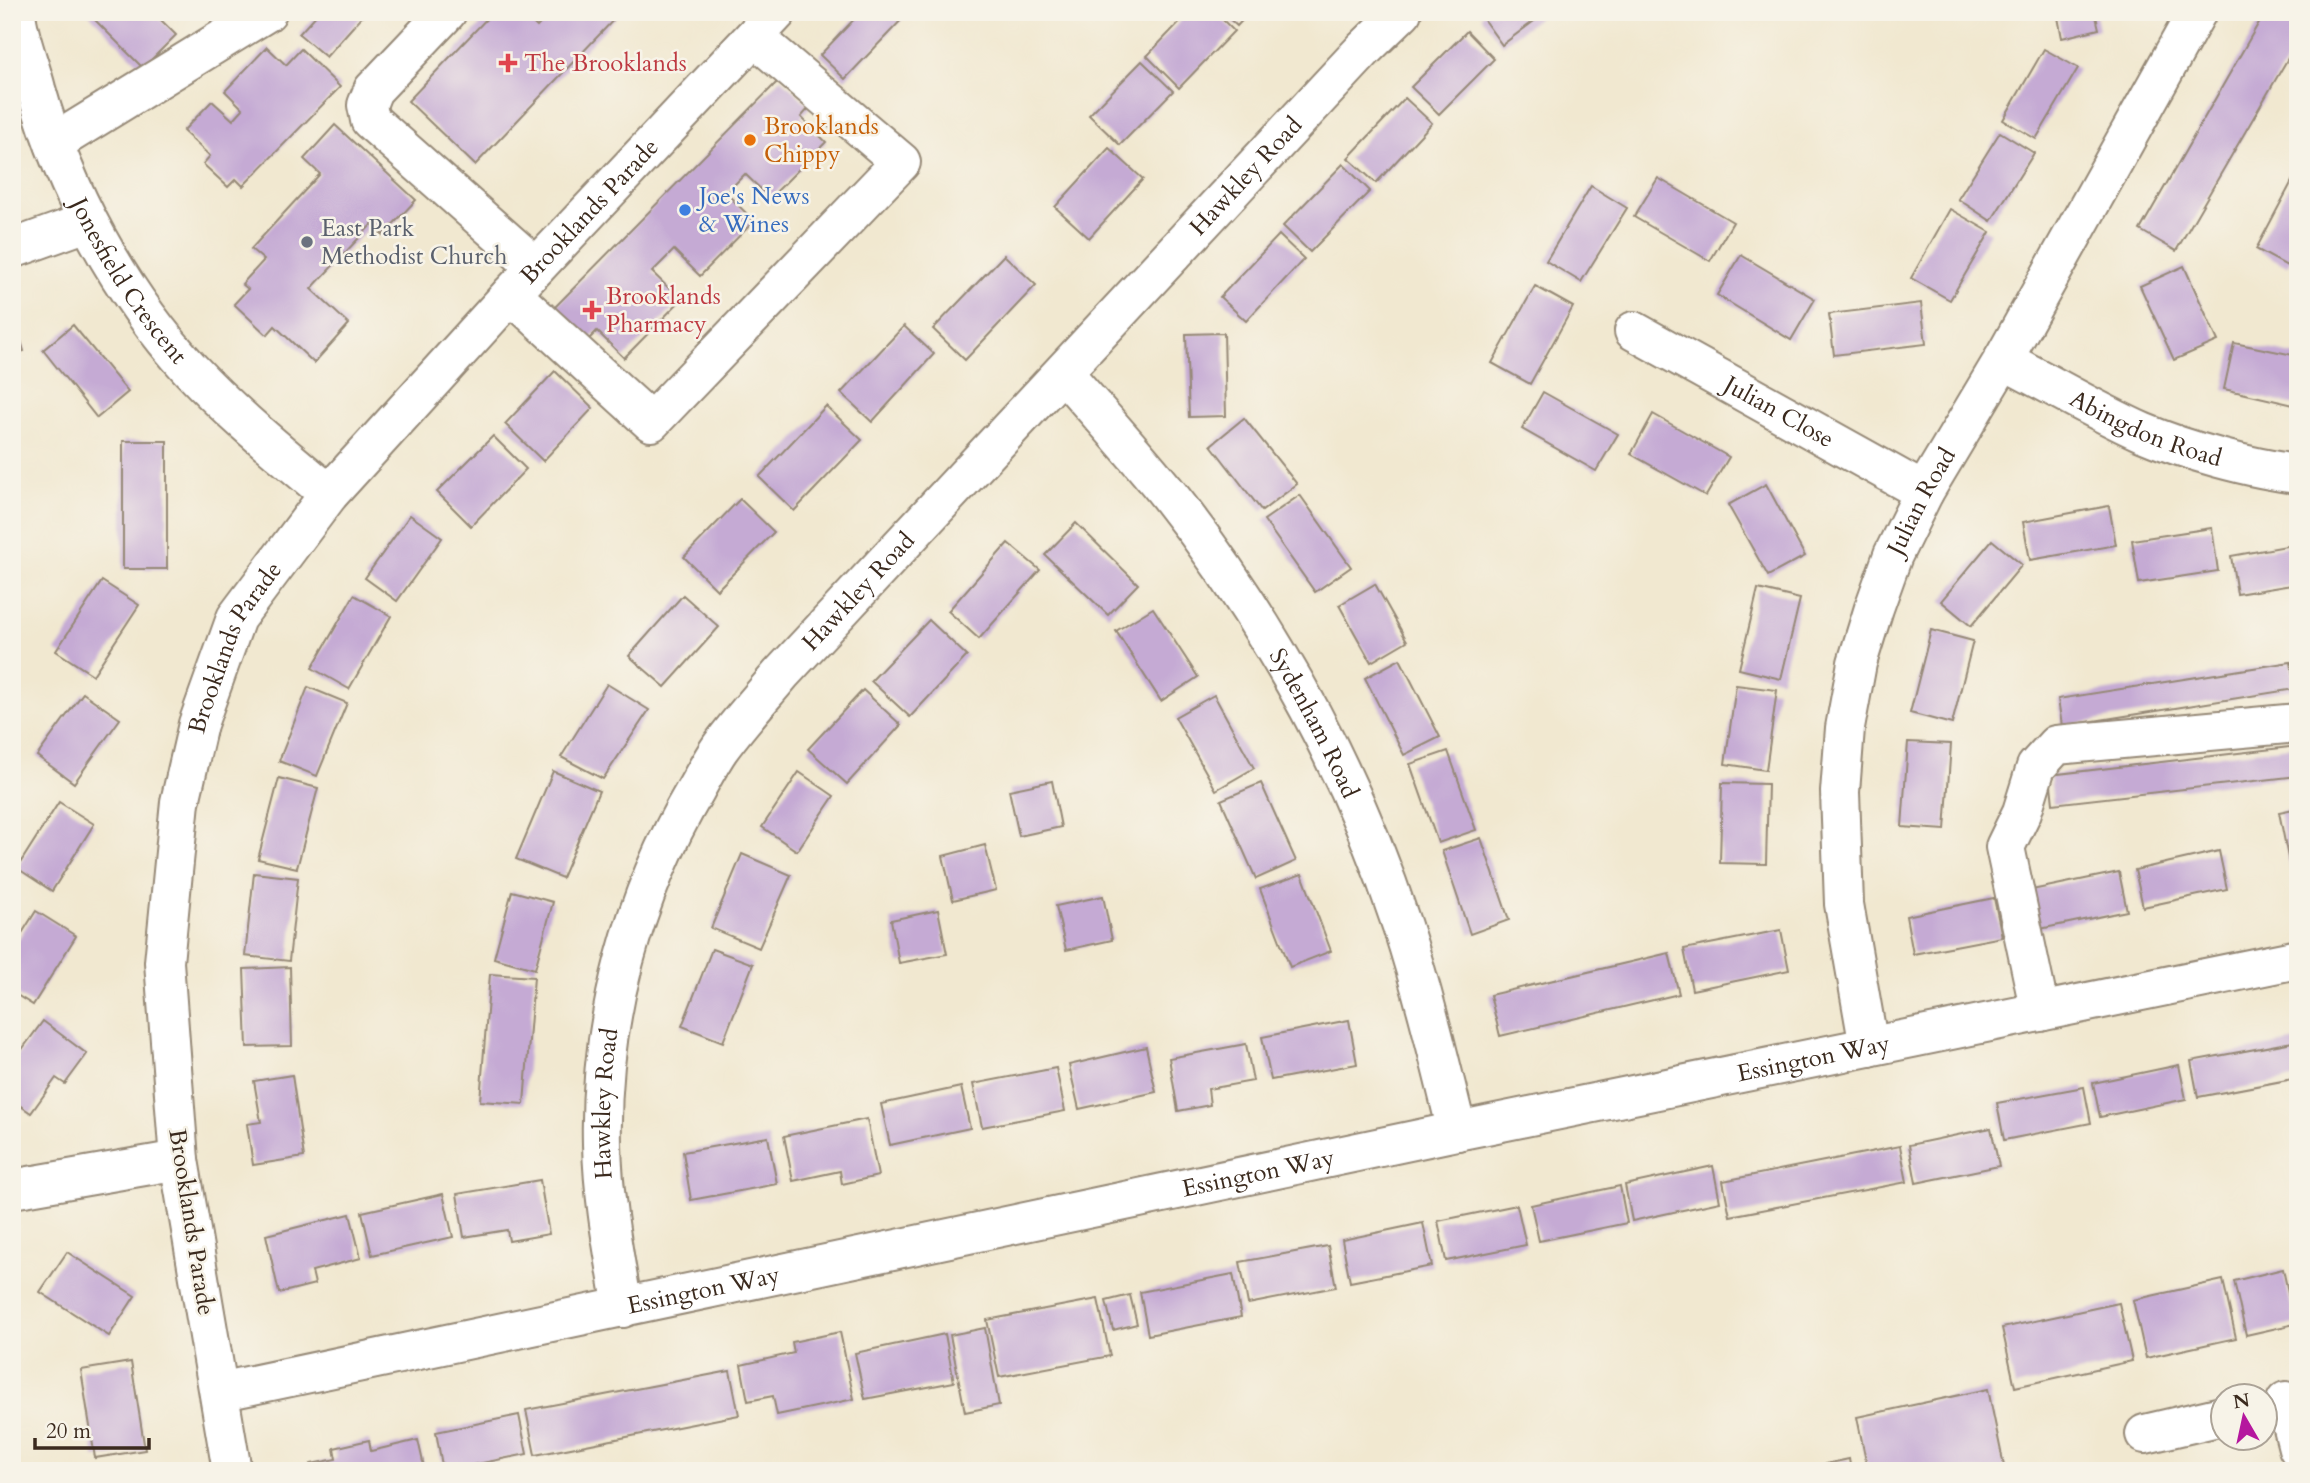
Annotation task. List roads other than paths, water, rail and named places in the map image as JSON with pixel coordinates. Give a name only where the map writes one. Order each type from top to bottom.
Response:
[{"type":"street","name":"Jonesfield Crescent","points":[[16,12],[54,143],[87,222],[136,301],[190,369],[222,401],[329,494]]},
{"type":"street","points":[[54,143],[267,12]]},
{"type":"street","points":[[447,12],[373,90],[367,105],[370,120],[523,281],[651,422],[901,162],[766,25]]},
{"type":"street","name":"Hawkley Road","points":[[623,1308],[608,1213],[602,1144],[604,1082],[613,1012],[626,952],[651,877],[682,811],[719,749],[781,674],[1354,60],[1402,12]]},
{"type":"street","name":"Julian Road","points":[[1869,1047],[1844,904],[1840,792],[1845,728],[1857,663],[1874,608],[1893,555],[1924,492],[2003,359],[2197,12]]},
{"type":"street","name":"Brooklands Parade","points":[[232,1471],[179,1160],[163,962],[180,802],[198,724],[236,618],[329,494],[523,281],[766,25]]},
{"type":"street","points":[[12,249],[87,222]]},
{"type":"street","name":"Julian Close","points":[[1633,331],[1924,492]]},
{"type":"street","name":"Abingdon Road","points":[[2003,359],[2143,432],[2206,454],[2278,472],[2298,474]]},
{"type":"street","name":"Sydenham Road","points":[[1064,373],[1168,495],[1228,578],[1277,652],[1321,734],[1376,856],[1401,925],[1431,1023],[1457,1131]]},
{"type":"street","points":[[2040,1012],[2005,847],[2022,812],[2036,767],[2056,745],[2298,723]]},
{"type":"street","name":"Essington Way","points":[[219,1392],[1457,1131],[2298,958]]},
{"type":"street","points":[[12,1189],[179,1160]]},
{"type":"street","points":[[2283,1402],[2298,1448]]},
{"type":"street","points":[[2145,1434],[2208,1419]]},
{"type":"place","name":"The Brooklands","points":[[508,63]]},
{"type":"place","name":"Brooklands Chippy","points":[[750,140]]},
{"type":"place","name":"Joe's News & Wines","points":[[685,210]]},
{"type":"place","name":"East Park Methodist Church","points":[[307,242]]},
{"type":"place","name":"Brooklands Pharmacy","points":[[592,310]]}]
